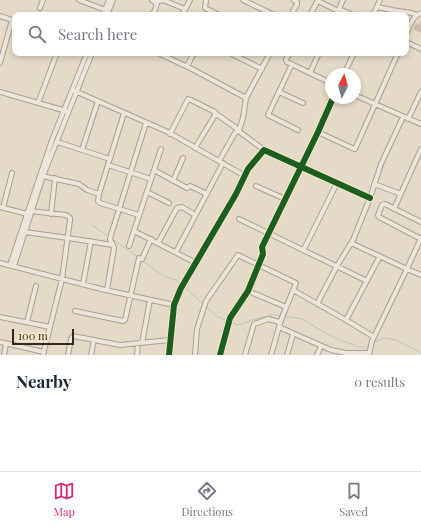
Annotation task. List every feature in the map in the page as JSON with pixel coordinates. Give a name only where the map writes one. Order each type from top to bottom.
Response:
[{"type":"street","points":[[40,8],[43,0]]},
{"type":"street","points":[[79,0],[107,12]]},
{"type":"street","points":[[107,12],[109,0]]},
{"type":"street","points":[[107,12],[113,0]]},
{"type":"street","points":[[154,12],[157,4],[154,1],[163,0],[185,9]]},
{"type":"street","points":[[184,12],[190,0]]},
{"type":"street","points":[[206,0],[205,8],[211,12]]},
{"type":"street","points":[[243,0],[268,12]]},
{"type":"street","points":[[293,12],[297,4],[294,0]]},
{"type":"street","points":[[312,12],[317,2],[338,11],[343,0]]},
{"type":"street","points":[[374,12],[380,0]]},
{"type":"street","points":[[377,7],[405,12]]},
{"type":"street","points":[[409,13],[416,15]]},
{"type":"street","points":[[409,28],[416,15],[421,13]]},
{"type":"street","points":[[0,16],[12,20]]},
{"type":"street","points":[[0,63],[12,27]]},
{"type":"street","points":[[409,43],[421,49]]},
{"type":"street","points":[[38,103],[56,56]]},
{"type":"street","points":[[12,266],[29,212],[86,56]]},
{"type":"street","points":[[74,91],[91,56]]},
{"type":"street","points":[[168,56],[246,98]]},
{"type":"street","points":[[187,66],[192,56]]},
{"type":"street","points":[[236,56],[262,69]]},
{"type":"street","points":[[176,252],[207,194],[235,133],[239,130],[243,118],[246,98],[268,56]]},
{"type":"street","points":[[288,56],[286,61],[325,80]]},
{"type":"street","points":[[310,73],[318,56]]},
{"type":"street","points":[[347,68],[353,56]]},
{"type":"street","points":[[318,132],[355,149],[397,56]]},
{"type":"street","points":[[292,64],[268,115],[298,130]]},
{"type":"street","points":[[74,91],[170,134],[245,176]]},
{"type":"street","points":[[0,92],[66,111]]},
{"type":"street","points":[[279,92],[303,103]]},
{"type":"street","points":[[317,304],[351,243],[370,198],[381,164],[405,118],[421,92]]},
{"type":"street","points":[[361,98],[421,124]]},
{"type":"street","points":[[170,134],[188,99],[215,112],[264,150],[370,198]]},
{"type":"street","points":[[82,150],[98,101]]},
{"type":"street","points":[[220,355],[230,318],[248,290],[263,254],[262,246],[330,104]]},
{"type":"street","points":[[42,176],[57,142],[66,111]]},
{"type":"street","points":[[124,113],[99,194],[98,202],[139,215]]},
{"type":"street","points":[[195,148],[215,113]]},
{"type":"street","points":[[107,290],[114,248],[114,245],[110,240],[111,235],[146,123]]},
{"type":"street","points":[[57,142],[110,159]]},
{"type":"street","points":[[129,246],[160,149]]},
{"type":"street","points":[[394,209],[421,149]]},
{"type":"street","points":[[169,355],[174,306],[184,283],[236,194],[250,166],[264,150]]},
{"type":"street","points":[[173,181],[183,158]]},
{"type":"street","points":[[108,165],[151,179]]},
{"type":"street","points":[[154,170],[187,188],[190,186],[207,194]]},
{"type":"street","points":[[0,342],[43,353],[62,279],[70,218],[66,216],[2,207],[12,173]]},
{"type":"street","points":[[42,176],[79,184],[87,190],[99,194]]},
{"type":"street","points":[[51,214],[55,178]]},
{"type":"street","points":[[304,249],[337,183]]},
{"type":"street","points":[[374,184],[401,194]]},
{"type":"street","points":[[256,186],[285,199]]},
{"type":"street","points":[[147,192],[169,204]]},
{"type":"street","points":[[279,327],[331,350],[346,354],[369,354],[373,339],[421,238],[378,216],[383,204],[421,222]]},
{"type":"street","points":[[158,243],[177,208],[182,207],[195,215]]},
{"type":"street","points":[[12,266],[25,232],[29,212]]},
{"type":"street","points":[[239,219],[304,249],[367,281]]},
{"type":"street","points":[[134,231],[196,263]]},
{"type":"street","points":[[25,232],[114,245]]},
{"type":"street","points":[[74,311],[124,321],[140,259],[150,239]]},
{"type":"street","points":[[83,284],[91,241]]},
{"type":"street","points":[[351,243],[421,275]]},
{"type":"street","points":[[416,249],[421,252]]},
{"type":"street","points":[[195,355],[197,330],[206,301],[238,256],[296,283],[284,312],[271,355]]},
{"type":"street","points":[[346,320],[380,256]]},
{"type":"street","points":[[0,263],[174,306]]},
{"type":"street","points":[[27,322],[36,286]]},
{"type":"street","points":[[248,290],[286,307]]},
{"type":"street","points":[[293,290],[346,320],[373,339]]},
{"type":"street","points":[[138,355],[150,300]]},
{"type":"street","points":[[0,317],[50,327]]},
{"type":"street","points":[[245,355],[254,324],[268,319],[281,321]]},
{"type":"street","points":[[287,355],[293,334]]},
{"type":"street","points":[[68,355],[71,338],[73,336],[120,345],[170,340]]},
{"type":"street","points":[[92,355],[94,340]]},
{"type":"street","points":[[4,355],[6,344]]},
{"type":"street","points":[[317,355],[321,346]]},
{"type":"building","points":[[421,20],[421,33],[413,29],[416,23],[419,25]]},
{"type":"waterway","points":[[92,225],[110,237]]},
{"type":"waterway","points":[[112,239],[137,256]]},
{"type":"waterway","points":[[143,261],[164,276],[176,280],[181,284]]},
{"type":"waterway","points":[[183,286],[203,304]]},
{"type":"waterway","points":[[206,306],[216,316],[228,321]]},
{"type":"waterway","points":[[231,322],[238,325],[251,320],[274,315],[281,316]]},
{"type":"waterway","points":[[284,316],[302,319],[333,337],[359,347],[370,345]]},
{"type":"waterway","points":[[373,343],[383,338],[396,340],[421,353]]},
{"type":"cycle path","points":[[220,355],[230,318],[248,291],[263,254],[262,247],[330,104]]},
{"type":"cycle path","points":[[169,355],[174,305],[181,288],[236,194],[248,169],[264,150],[370,198]]}]
